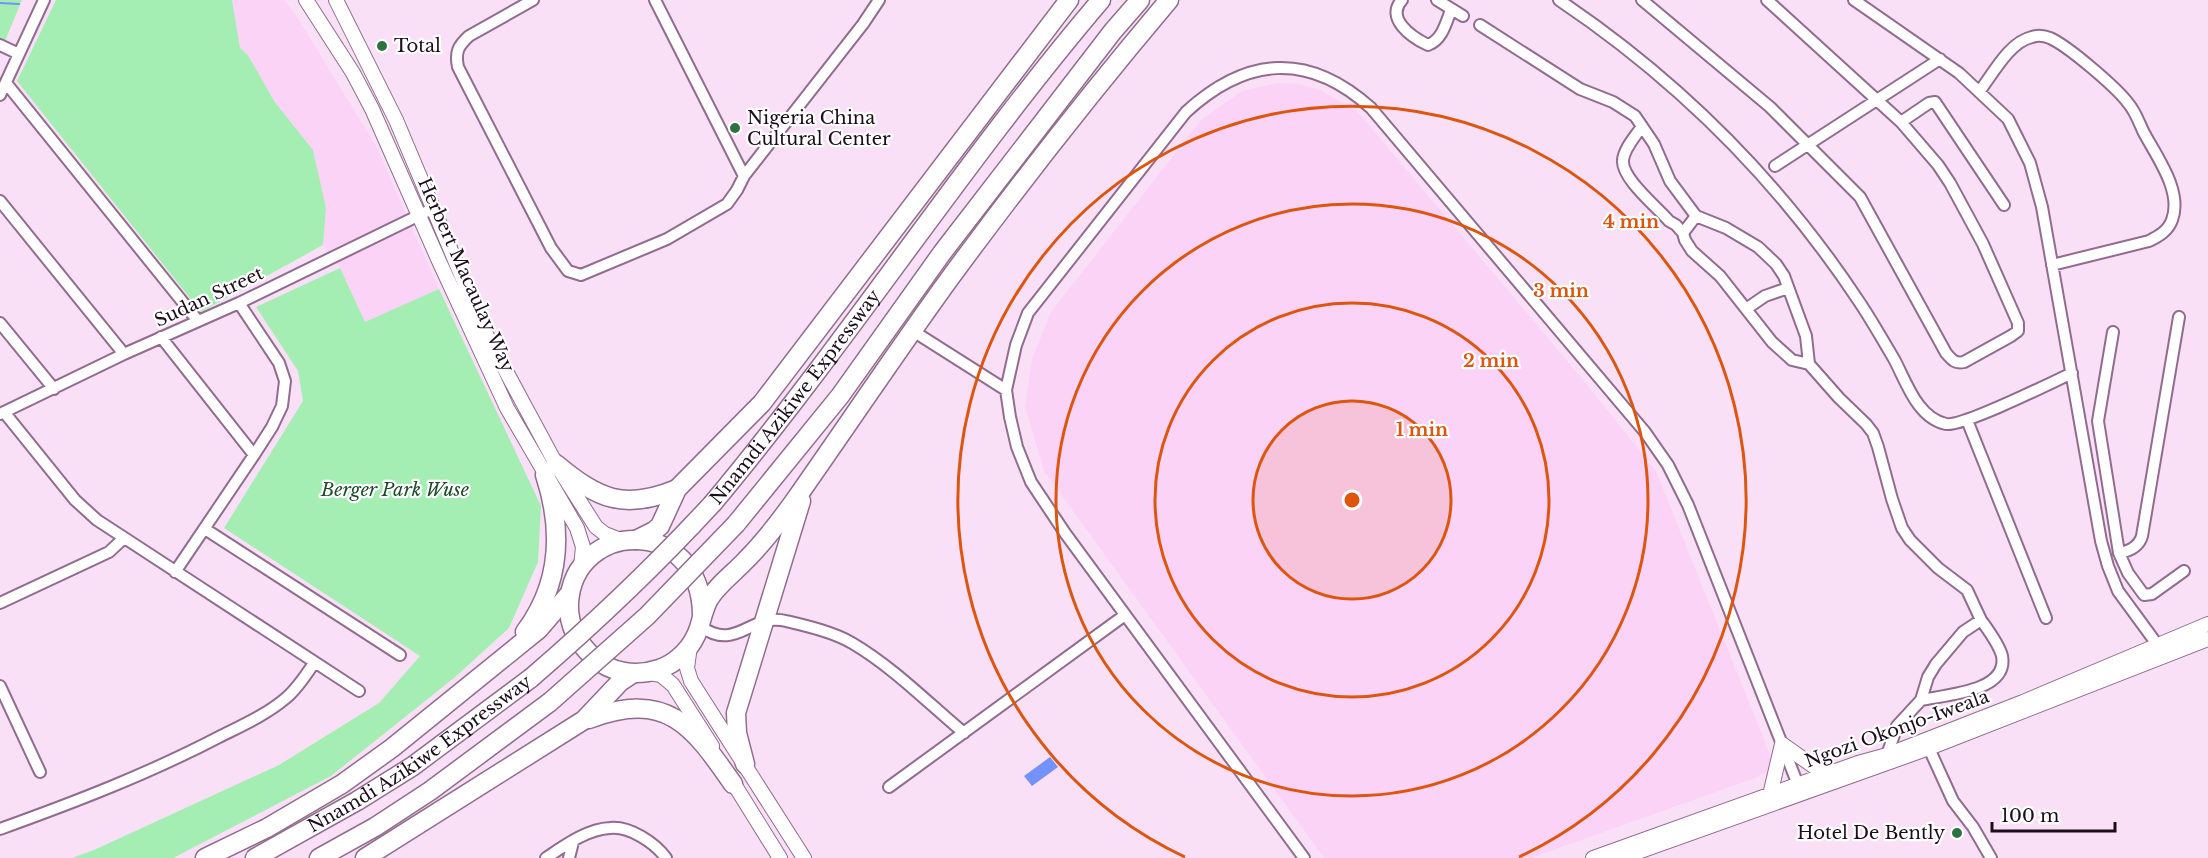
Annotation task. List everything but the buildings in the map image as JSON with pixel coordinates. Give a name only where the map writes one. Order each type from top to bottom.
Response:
[{"type":"highway","name":"Nnamdi Azikiwe Expressway","points":[[629,540],[654,531],[660,526],[677,489],[762,403],[1069,0]]},
{"type":"highway","name":"Nnamdi Azikiwe Expressway","points":[[255,858],[357,801],[413,766],[531,678],[617,602],[663,557],[713,503],[766,440],[1001,126],[1101,0]]},
{"type":"highway","name":"Nnamdi Azikiwe Expressway","points":[[319,858],[430,791],[550,702],[648,616],[736,524],[840,396],[942,253],[1113,31],[1140,0]]},
{"type":"highway","points":[[584,720],[620,682],[640,673],[664,667],[690,646],[715,592],[762,543],[814,473],[950,278],[1128,48],[1169,0]]},
{"type":"highway","points":[[905,217],[1001,126]]},
{"type":"highway","points":[[950,278],[1008,167]]},
{"type":"highway","points":[[550,469],[588,489],[616,499],[646,500],[677,489]]},
{"type":"highway","points":[[507,656],[532,623],[549,586],[554,568],[556,518],[550,469]]},
{"type":"highway","points":[[745,764],[737,734],[736,713],[798,508],[814,473]]},
{"type":"highway","points":[[640,673],[614,670],[597,661],[583,648],[573,631],[569,613],[570,594],[581,567],[593,555],[607,546],[629,540],[654,542],[672,550],[686,563],[696,579],[702,597],[701,621]]},
{"type":"highway","name":"Nnamdi Azikiwe Expressway","points":[[205,858],[267,828],[342,784],[401,741],[507,656],[538,629],[570,594]]},
{"type":"highway","points":[[365,858],[584,720],[616,709],[645,708],[668,714],[689,727],[734,784]]},
{"type":"main road","name":"Herbert Macaulay Way","points":[[307,0],[353,73],[372,109],[507,408],[550,469],[596,527],[605,534],[629,540]]},
{"type":"main road","points":[[316,14],[335,0]]},
{"type":"main road","name":"Herbert Macaulay Way","points":[[335,0],[396,120],[488,336],[577,528],[583,547],[581,567]]},
{"type":"main road","name":"Ngozi Okonjo-Iweala","points":[[2162,651],[2208,624]]},
{"type":"main road","name":"Ngozi Okonjo-Iweala","points":[[1593,858],[1644,854],[1800,790],[1926,744],[2023,702],[2162,651],[2208,639]]},
{"type":"main road","points":[[690,646],[687,668],[691,681],[804,858]]},
{"type":"main road","points":[[640,673],[661,675],[673,685],[780,858]]},
{"type":"main road","points":[[1770,795],[1782,744],[1826,775]]},
{"type":"main road","name":"Ngozi Okonjo-Iweala","points":[[1616,856],[1770,795],[1800,790],[1826,775],[1926,744]]},
{"type":"street","points":[[0,95],[44,0]]},
{"type":"street","points":[[533,0],[469,36],[460,44],[456,54],[458,67],[551,248],[568,271],[581,275],[667,239],[727,204],[744,176],[863,24],[879,0]]},
{"type":"street","points":[[655,0],[744,176]]},
{"type":"street","points":[[1402,0],[1396,6],[1395,15],[1400,24],[1420,42],[1428,45],[1434,43],[1439,37],[1451,10]]},
{"type":"street","points":[[1437,0],[1463,16]]},
{"type":"street","points":[[1559,0],[1664,78],[1718,128],[1766,179],[1812,233],[1871,320],[1911,392],[1933,419],[1947,424],[1967,420],[2072,373]]},
{"type":"street","points":[[1642,0],[1770,107],[1860,197],[1952,360],[1958,363],[1964,362],[2012,336],[2018,331],[2018,323],[1983,244],[1938,165],[1901,122],[1767,0]]},
{"type":"street","points":[[1854,0],[1959,73],[2008,119],[2030,163],[2042,207],[2101,541],[2115,583],[2131,610],[2162,651]]},
{"type":"street","points":[[1480,25],[1580,89],[1635,116],[1654,144],[1670,181],[1696,216],[1726,228],[1758,247],[1776,264],[1788,288],[1806,336],[1809,364]]},
{"type":"street","points":[[1979,92],[2012,49],[2022,41],[2031,37],[2051,38],[2085,64],[2129,104],[2165,171],[2175,204],[2169,228],[2149,241],[2052,265]]},
{"type":"street","points":[[0,45],[19,54]]},
{"type":"street","points":[[1775,166],[1940,59]]},
{"type":"street","points":[[1304,858],[1065,533],[1031,482],[1017,447],[1006,390],[1016,345],[1028,313],[1186,112],[1203,96],[1235,78],[1268,68],[1296,69],[1329,77],[1371,108],[1645,432],[1668,465],[1688,505],[1800,790]]},
{"type":"street","points":[[6,83],[198,321]]},
{"type":"street","points":[[1901,122],[1929,102],[1935,102],[2004,206]]},
{"type":"street","points":[[1642,126],[1627,148],[1623,160],[1624,170],[1630,180],[1683,233],[1692,251],[1720,276],[1772,342],[1792,360],[1809,364],[1874,433],[1902,528],[1910,540],[1938,568],[1967,590],[1981,620],[2002,653],[2003,664],[1998,675],[1980,688],[1921,700]]},
{"type":"street","points":[[0,201],[124,354]]},
{"type":"street","name":"Sudan Street","points":[[2,413],[432,209]]},
{"type":"street","points":[[1683,233],[1696,216]]},
{"type":"street","points":[[1746,309],[1765,296],[1788,288]]},
{"type":"street","points":[[175,572],[254,455],[282,406],[285,381],[279,363],[238,303]]},
{"type":"street","points":[[2119,553],[2132,549],[2141,541],[2179,317]]},
{"type":"street","points":[[0,323],[54,389]]},
{"type":"street","points":[[913,331],[1006,390]]},
{"type":"street","points":[[2113,332],[2098,421],[2119,553],[2128,573],[2144,596],[2152,594],[2184,571]]},
{"type":"street","points":[[161,337],[254,455]]},
{"type":"street","points":[[2,413],[75,500],[97,520],[360,691]]},
{"type":"street","points":[[1967,420],[2046,618]]},
{"type":"street","points":[[2094,498],[2111,495]]},
{"type":"street","points":[[205,529],[399,655]]},
{"type":"street","points":[[0,603],[109,552],[124,538]]},
{"type":"street","points":[[890,787],[1125,615]]},
{"type":"street","points":[[1887,755],[1898,726],[1921,700],[1928,677],[1936,664],[1964,632],[1981,620]]},
{"type":"street","points":[[701,621],[711,634],[723,636],[733,635],[764,621],[785,621],[851,643],[887,669],[964,732]]},
{"type":"street","points":[[0,829],[123,782],[192,751],[267,712],[286,698],[314,663]]},
{"type":"street","points":[[0,686],[40,772]]},
{"type":"street","points":[[1926,744],[1953,801],[1973,827],[1991,858]]},
{"type":"street","points":[[551,857],[590,832],[611,827],[635,834],[657,846],[666,858]]},
{"type":"street","points":[[569,858],[573,842]]},
{"type":"shaded area","points":[[232,0],[284,0],[296,15],[376,146],[439,289],[365,323],[340,268],[323,245],[326,208],[313,150],[274,101],[248,55],[240,48]]},
{"type":"shaded area","points":[[1278,83],[1300,84],[1320,90],[1357,111],[1580,376],[1656,471],[1770,754],[1772,768],[1758,777],[1531,858],[1324,858],[1044,471],[1025,407],[1032,359],[1051,312],[1202,119],[1242,91]]},
{"type":"green space","points":[[0,0],[22,0],[0,53]]},
{"type":"green space","points":[[56,0],[232,0],[240,48],[248,55],[274,101],[313,150],[326,208],[323,245],[201,312],[17,81]]},
{"type":"green space","name":"Berger Park Wuse","points":[[340,268],[365,322],[439,289],[541,506],[538,562],[509,628],[454,678],[331,776],[173,858],[72,858],[279,765],[379,703],[420,656],[224,528],[303,401],[298,371],[256,307]]},
{"type":"water","points":[[1050,757],[1058,767],[1032,786],[1024,776]]},
{"type":"waterway","points":[[0,3],[19,4]]},
{"type":"place","name":"Total","points":[[382,46]]},
{"type":"place","name":"Nigeria China Cultural Center","points":[[735,128]]},
{"type":"place","name":"Hotel De Bently","points":[[1957,833]]}]
